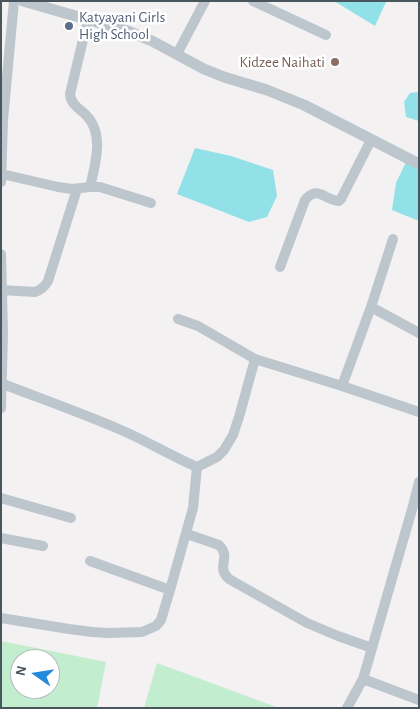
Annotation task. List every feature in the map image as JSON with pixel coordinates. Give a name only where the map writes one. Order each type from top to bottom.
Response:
[{"type":"street","points":[[14,1],[2,119],[2,178],[77,189],[100,187],[151,203]]},
{"type":"street","points":[[23,1],[128,31],[152,41],[204,69],[267,90],[304,105],[419,164]]},
{"type":"street","points":[[178,54],[205,1]]},
{"type":"street","points":[[254,1],[326,35]]},
{"type":"street","points":[[88,19],[70,94],[72,103],[88,116],[95,131],[97,154],[90,187]]},
{"type":"street","points":[[280,268],[306,200],[312,193],[318,192],[334,200],[341,199],[371,140]]},
{"type":"street","points":[[2,290],[35,292],[46,285],[77,189]]},
{"type":"street","points":[[342,386],[371,307],[393,239]]},
{"type":"street","points":[[1,254],[1,408]]},
{"type":"street","points":[[371,307],[419,332]]},
{"type":"street","points":[[178,319],[198,326],[255,359],[419,412]]},
{"type":"street","points":[[197,467],[217,457],[224,450],[239,417],[255,359]]},
{"type":"street","points":[[2,384],[121,430],[197,467]]},
{"type":"street","points":[[1,618],[92,632],[142,632],[156,626],[160,620],[170,590],[194,508],[197,467]]},
{"type":"street","points":[[347,708],[363,679],[419,482]]},
{"type":"street","points":[[1,498],[71,518]]},
{"type":"street","points":[[187,534],[219,545],[223,549],[225,553],[223,567],[229,579],[307,623],[372,648]]},
{"type":"street","points":[[1,538],[44,546]]},
{"type":"street","points":[[90,561],[170,590]]},
{"type":"street","points":[[363,679],[419,700]]},
{"type":"green space","points":[[1,641],[41,649],[10,649],[10,699],[60,699],[60,653],[106,662],[97,708],[1,708]]},
{"type":"green space","points":[[157,663],[279,708],[144,708]]},
{"type":"water","points":[[334,1],[384,1],[386,2],[375,26]]},
{"type":"water","points":[[419,92],[419,121],[406,117],[404,102],[410,93]]},
{"type":"water","points":[[195,148],[231,156],[273,170],[277,196],[267,217],[249,222],[177,194]]},
{"type":"water","points":[[406,162],[419,167],[419,221],[392,210],[396,183]]},
{"type":"place","name":"Katyayani Girls High School","points":[[69,26]]},
{"type":"place","name":"Kidzee Naihati","points":[[335,62]]}]
